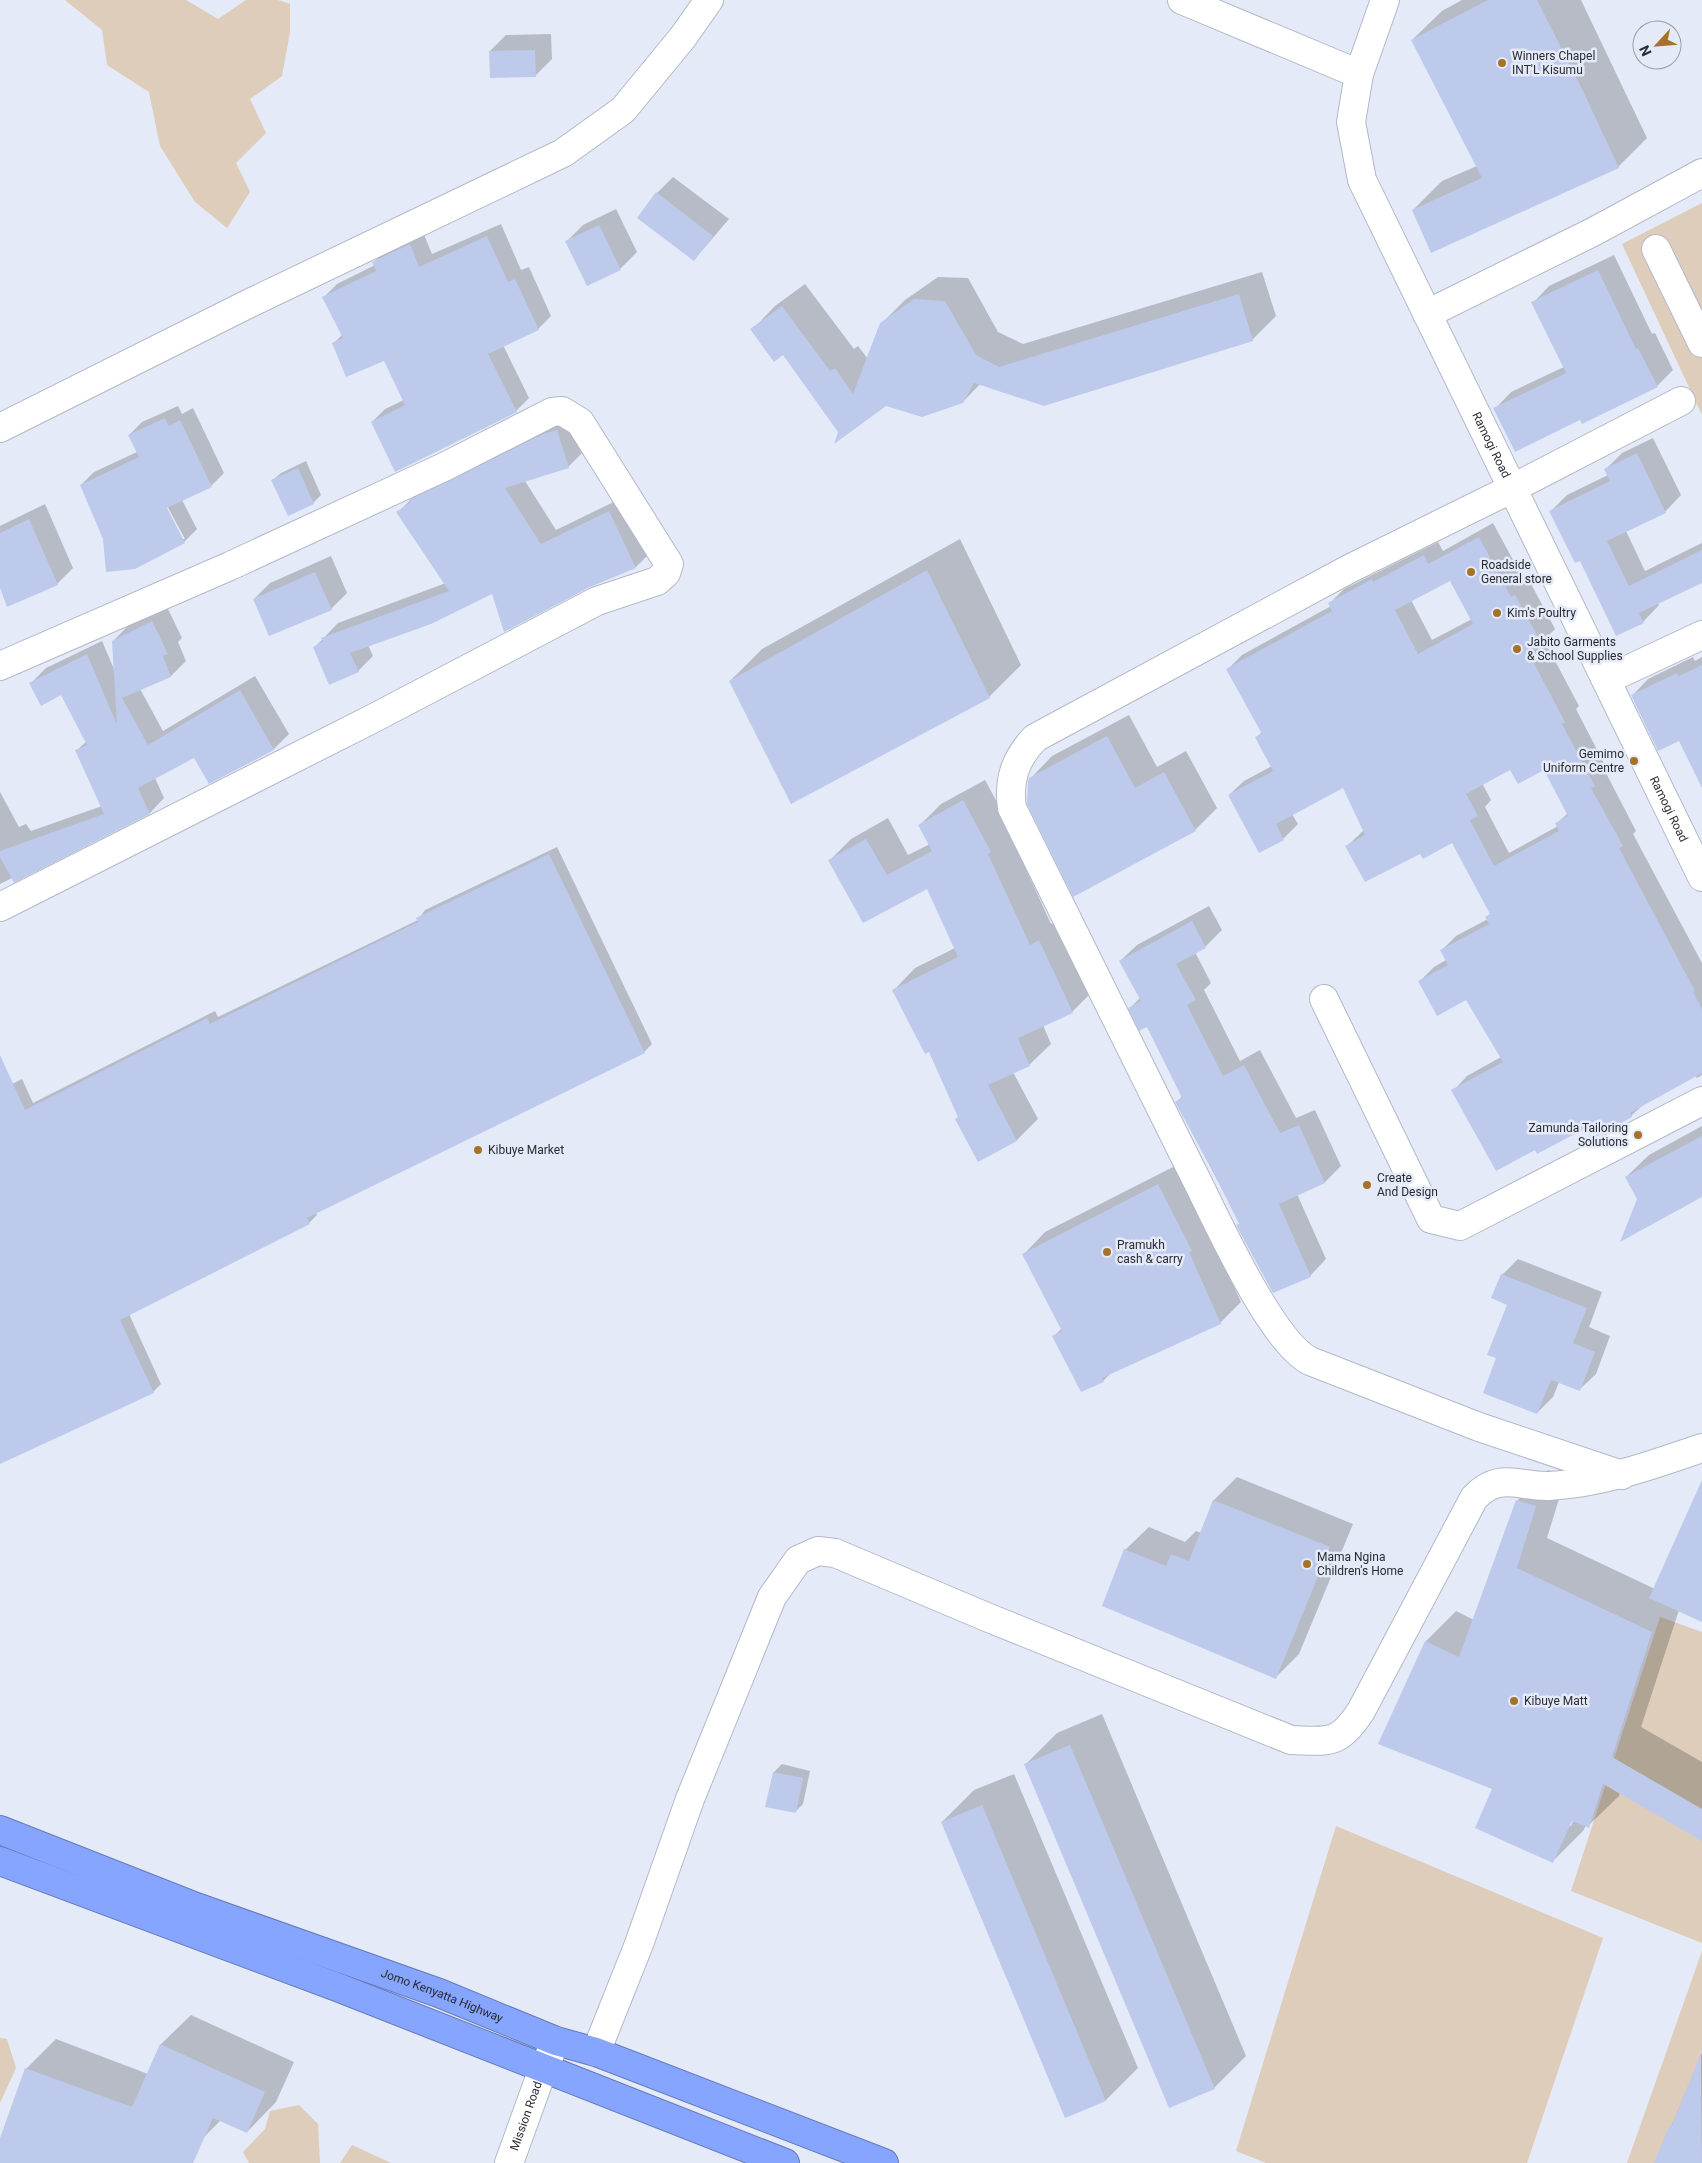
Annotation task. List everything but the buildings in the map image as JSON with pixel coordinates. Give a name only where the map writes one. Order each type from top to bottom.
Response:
[{"type":"highway","name":"Jomo Kenyatta Highway","points":[[0,1830],[196,1907],[439,1993],[556,2041],[596,2052],[884,2163]]},
{"type":"highway","points":[[0,1861],[337,1987],[785,2163]]},
{"type":"street","points":[[0,428],[248,304],[563,153],[624,110],[683,37],[709,0]]},
{"type":"street","points":[[1182,0],[1359,74]]},
{"type":"street","name":"Ramogi Road","points":[[1385,0],[1359,74],[1351,122],[1362,180],[1701,874]]},
{"type":"street","points":[[1427,314],[1593,232],[1702,173]]},
{"type":"street","points":[[1656,249],[1702,343]]},
{"type":"street","points":[[1622,1475],[1461,1420],[1310,1361],[1289,1346],[1248,1281],[1127,1043],[1012,808],[1010,780],[1021,754],[1035,738],[1349,569],[1513,488],[1681,401]]},
{"type":"street","points":[[0,666],[230,566],[446,466],[552,412],[562,411],[580,422],[669,564],[666,573],[657,581],[598,601],[363,724],[0,907]]},
{"type":"street","points":[[1606,680],[1702,635]]},
{"type":"street","points":[[1324,999],[1431,1219],[1460,1226],[1702,1100]]},
{"type":"street","points":[[596,2052],[638,1944],[690,1799],[745,1661],[772,1597],[798,1560],[818,1551],[835,1553],[989,1618],[1291,1740],[1332,1741],[1352,1725],[1361,1711],[1474,1498],[1484,1488],[1493,1483],[1504,1482],[1548,1486],[1622,1475],[1702,1448]]},
{"type":"street","name":"Mission Road","points":[[509,2163],[543,2069],[556,2041]]},
{"type":"shaded area","points":[[65,0],[186,0],[218,19],[246,0],[278,0],[290,4],[290,32],[282,76],[250,99],[266,133],[236,163],[250,192],[227,228],[195,202],[160,146],[149,92],[107,65],[102,30]]},
{"type":"shaded area","points":[[1702,203],[1702,415],[1622,244]]},
{"type":"shaded area","points":[[1660,1617],[1702,1632],[1702,1943],[1571,1891]]},
{"type":"shaded area","points":[[1336,1826],[1603,1938],[1527,2163],[1266,2163],[1236,2151]]},
{"type":"shaded area","points":[[1702,1951],[1702,2163],[1627,2163]]},
{"type":"shaded area","points":[[0,2038],[7,2039],[16,2068],[0,2103]]},
{"type":"shaded area","points":[[299,2105],[318,2124],[320,2163],[249,2163],[243,2152],[265,2129],[270,2111]]},
{"type":"shaded area","points":[[352,2145],[391,2163],[340,2163]]},
{"type":"place","name":"Winners Chapel INT'L Kisumu","points":[[1502,63]]},
{"type":"place","name":"Roadside General store","points":[[1471,572]]},
{"type":"place","name":"Kim's Poultry","points":[[1497,613]]},
{"type":"place","name":"Jabito Garments & School Supplies","points":[[1517,649]]},
{"type":"place","name":"Gemimo Uniform Centre","points":[[1634,761]]},
{"type":"place","name":"Zamunda Tailoring Solutions","points":[[1638,1135]]},
{"type":"place","name":"Kibuye Market","points":[[478,1150]]},
{"type":"place","name":"Create And Design","points":[[1367,1185]]},
{"type":"place","name":"Pramukh cash & carry","points":[[1107,1252]]},
{"type":"place","name":"Mama Ngina Children's Home","points":[[1307,1564]]},
{"type":"place","name":"Kibuye Matt","points":[[1514,1701]]}]
